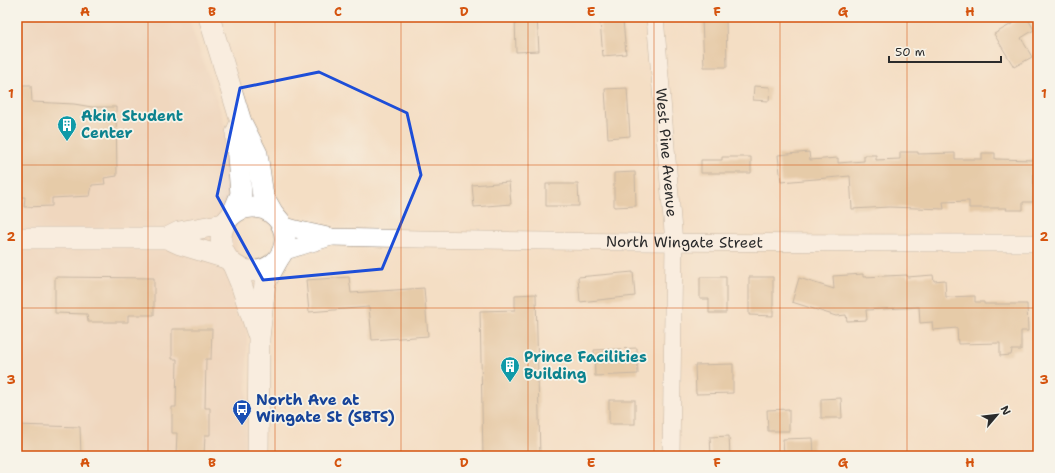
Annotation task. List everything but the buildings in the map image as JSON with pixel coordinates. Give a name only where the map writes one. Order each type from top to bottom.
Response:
[{"type":"street","points":[[209,17],[241,122],[257,154],[263,196],[284,232],[285,242],[265,283],[259,338],[258,456]]},
{"type":"street","name":"West Pine Avenue","points":[[655,17],[674,243],[671,456]]},
{"type":"street","points":[[241,122],[236,133],[241,194],[222,229],[220,239],[222,249],[241,284],[259,338]]},
{"type":"street","points":[[167,238],[179,232],[228,219],[242,208],[254,206],[264,209],[278,220]]},
{"type":"street","name":"North Wingate Street","points":[[278,220],[298,231],[317,233],[331,237],[469,241],[674,243],[1038,243]]},
{"type":"street","name":"North Wingate Street","points":[[279,257],[331,237]]},
{"type":"street","points":[[17,238],[167,238],[229,261],[241,270],[251,271],[260,271],[269,267],[279,257]]},
{"type":"highlighted area","points":[[319,72],[407,113],[421,175],[382,269],[263,280],[217,196],[240,88]]},
{"type":"shaded area","points":[[17,17],[188,17],[220,109],[227,135],[233,213],[247,326],[247,456],[17,456]]},
{"type":"place","name":"Akin Student Center","points":[[67,142]]},
{"type":"place","name":"Prince Facilities Building","points":[[510,383]]},
{"type":"place","name":"North Ave at Wingate St (SBTS)","points":[[242,426]]}]
